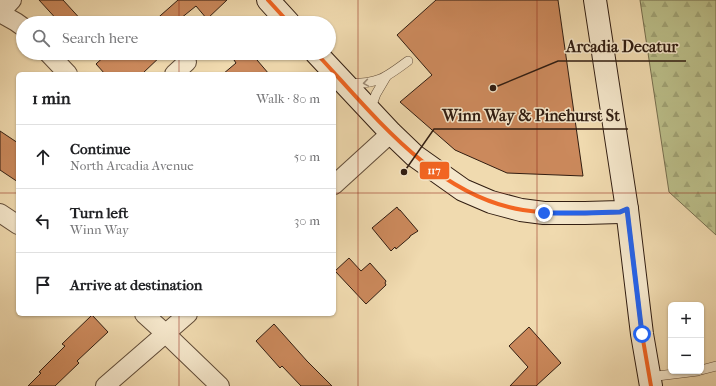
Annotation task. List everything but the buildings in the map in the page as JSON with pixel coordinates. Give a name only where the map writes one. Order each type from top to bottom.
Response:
[{"type":"street","points":[[12,0],[0,13],[16,22]]},
{"type":"street","points":[[268,0],[283,16]]},
{"type":"street","points":[[595,0],[627,209],[642,334],[650,382]]},
{"type":"street","points":[[55,60],[66,72]]},
{"type":"street","points":[[323,60],[334,72]]},
{"type":"street","points":[[176,72],[187,62]]},
{"type":"street","points":[[336,74],[391,133],[415,156],[463,190],[491,202],[521,210],[544,213],[620,212],[627,209]]},
{"type":"street","points":[[336,183],[391,133]]},
{"type":"street","points":[[0,213],[16,224]]},
{"type":"street","points":[[146,316],[166,333],[220,386]]},
{"type":"street","points":[[105,386],[186,316]]},
{"type":"lane","points":[[370,110],[376,94],[386,78],[408,61]]},
{"type":"lane","points":[[346,84],[368,83],[386,78]]},
{"type":"lane","points":[[704,370],[716,366]]},
{"type":"lane","points":[[650,382],[686,374]]},
{"type":"green space","points":[[640,0],[716,0],[716,235],[669,192]]},
{"type":"transit line","name":"117","points":[[268,0],[283,16]]},
{"type":"transit line","name":"117","points":[[322,60],[333,72]]},
{"type":"transit line","name":"117","points":[[336,75],[383,126],[408,149],[434,170],[462,188],[491,202],[535,212],[596,213],[620,212],[627,209],[642,334],[651,386]]},
{"type":"place","name":"Arcadia Decatur","points":[[493,88]]},
{"type":"place","name":"Winn Way & Pinehurst St","points":[[404,172]]},
{"type":"route","points":[[544,213],[566,214],[620,212],[627,209],[642,334]]}]
